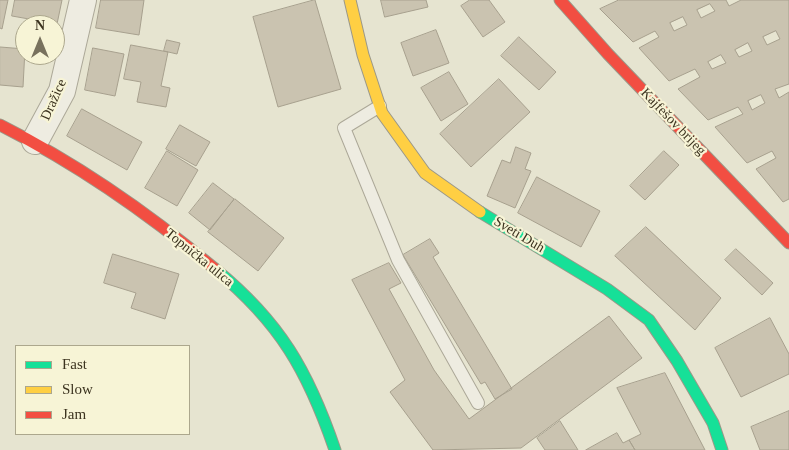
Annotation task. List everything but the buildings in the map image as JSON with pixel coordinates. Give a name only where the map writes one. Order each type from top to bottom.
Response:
[{"type":"street","name":"Dražice","points":[[35,141],[62,91],[83,0]]},
{"type":"street","name":"Sveti Duh","points":[[350,0],[363,55],[380,106],[402,143],[425,173],[467,204],[607,288],[648,320],[677,361],[713,423],[722,450]]},
{"type":"street","name":"Kajfešov brijeg","points":[[560,0],[608,54],[789,243]]},
{"type":"street","name":"Topnička ulica","points":[[0,125],[35,141],[127,201],[195,253],[239,290],[273,324],[298,365],[335,450]]},
{"type":"lane","points":[[380,106],[344,128],[398,260],[478,404]]},
{"type":"traffic: fast","points":[[480,212],[607,289],[649,320],[677,361],[713,423],[722,450]]},
{"type":"traffic: fast","points":[[215,269],[257,309],[289,350],[314,396],[335,450]]},
{"type":"traffic: slow","points":[[350,0],[363,55],[382,113],[425,173],[480,212]]},
{"type":"traffic: jam","points":[[560,0],[608,54],[789,243]]},
{"type":"traffic: jam","points":[[0,125],[57,156],[112,191],[164,228],[215,269]]}]
